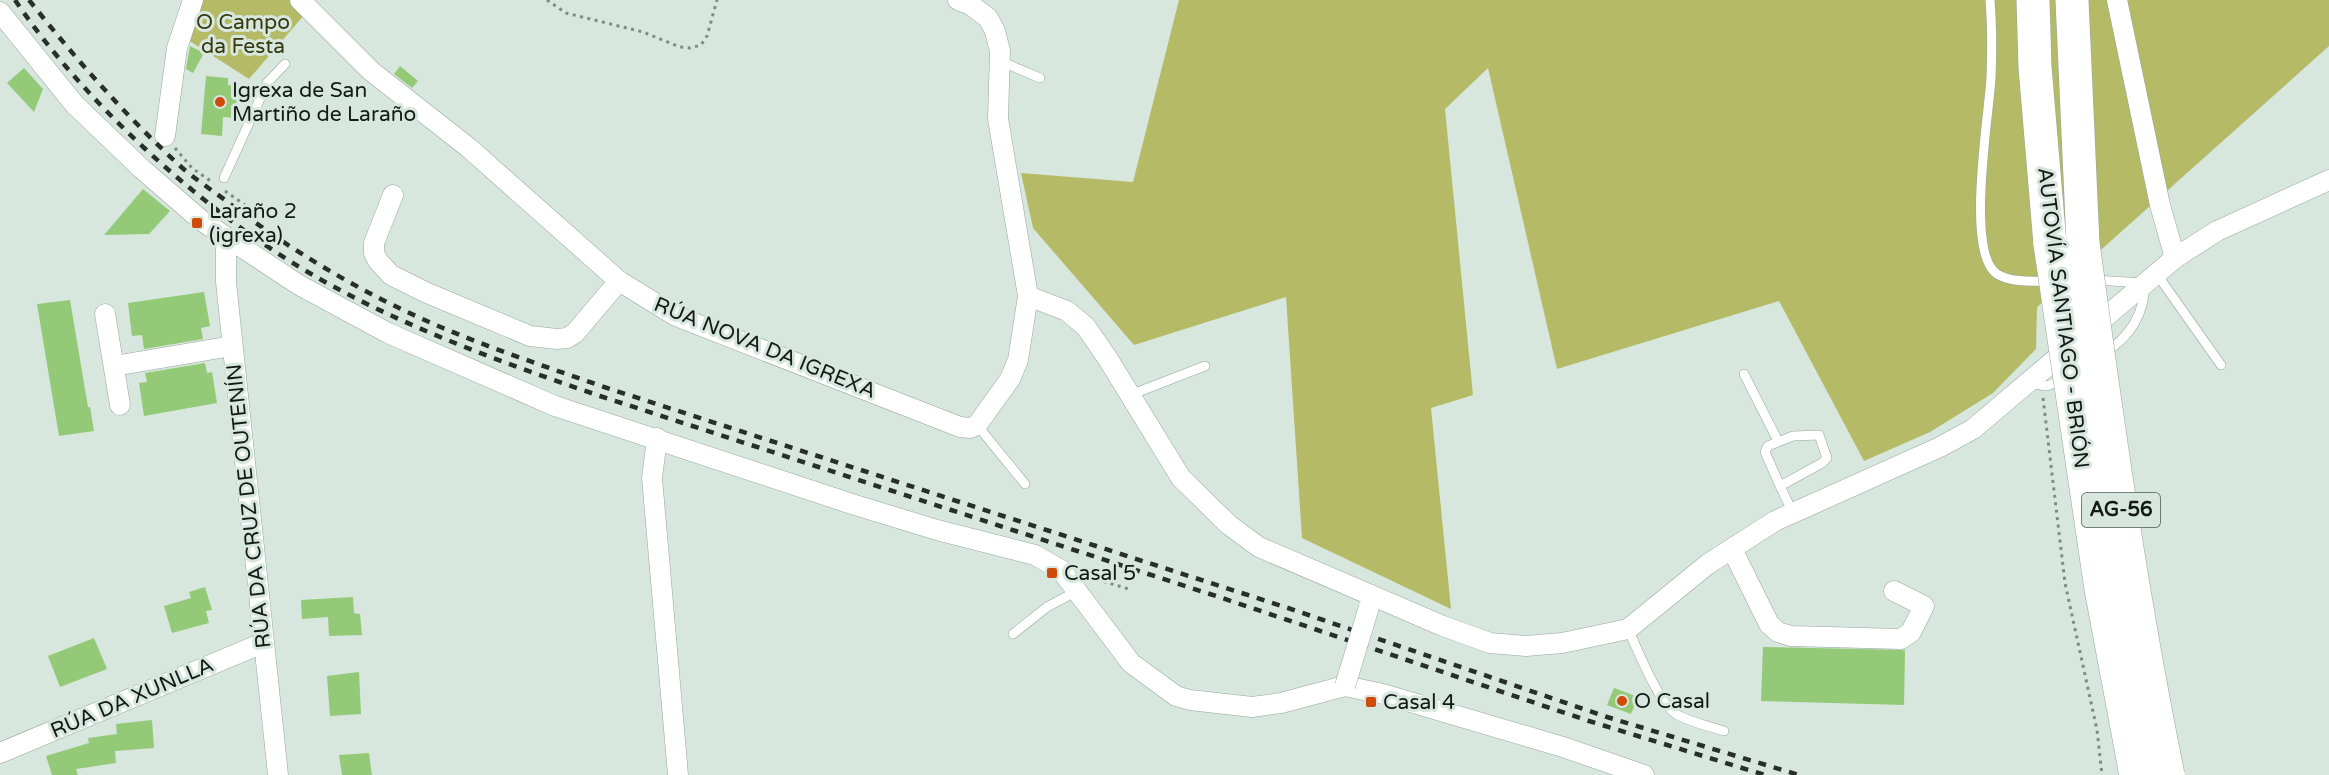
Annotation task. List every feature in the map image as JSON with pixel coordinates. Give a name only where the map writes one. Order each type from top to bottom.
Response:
[{"type":"highway","name":"AUTOVÍA SANTIAGO - BRIÓN","points":[[2033,0],[2035,67],[2050,244],[2101,589],[2136,775]]},
{"type":"highway","name":"AUTOVÍA SANTIAGO - BRIÓN","points":[[2072,0],[2083,243],[2107,422],[2131,574],[2168,775]]},
{"type":"street","points":[[165,136],[177,48],[194,0]]},
{"type":"street","name":"RÚA NOVA DA IGREXA","points":[[300,0],[371,71],[469,148],[618,281],[658,307],[960,428],[977,425]]},
{"type":"street","points":[[958,0],[971,5],[988,18],[1000,51],[998,119],[1028,296],[1018,360],[1010,379],[977,425]]},
{"type":"street","points":[[2117,0],[2160,205],[2175,258]]},
{"type":"street","points":[[0,12],[75,105],[142,169],[202,221],[299,285],[388,333],[555,406],[875,511],[937,530],[1035,555],[1061,570],[1131,663],[1176,696],[1190,700],[1252,707],[1281,703],[1345,686],[1383,694],[1563,747],[1644,775]]},
{"type":"street","points":[[1028,296],[1068,311],[1086,327],[1181,478],[1228,525],[1259,547],[1371,601],[1490,642],[1526,646],[1563,643],[1628,629],[1708,564],[1775,521],[1940,447],[1973,429],[2034,383],[2087,333],[2175,258],[2217,231],[2329,180]]},
{"type":"street","points":[[393,195],[374,243],[374,253],[384,269],[424,292],[530,336],[557,339],[567,338],[575,333],[618,281]]},
{"type":"street","name":"RÚA DA CRUZ DE OUTENÍN","points":[[226,237],[225,269],[232,346],[278,775]]},
{"type":"street","points":[[105,314],[120,405]]},
{"type":"street","points":[[114,366],[232,346]]},
{"type":"street","points":[[657,438],[652,478],[678,775]]},
{"type":"street","points":[[1732,549],[1769,624],[1778,632],[1791,636],[1901,639],[1911,632],[1924,606],[1894,591]]},
{"type":"street","points":[[1345,686],[1371,601]]},
{"type":"street","name":"RÚA DA XUNLLA","points":[[0,753],[263,643]]},
{"type":"lane","points":[[1990,0],[1991,78],[1983,162],[1980,232],[1984,252],[1989,264],[1997,274],[2028,281],[2064,280]]},
{"type":"lane","points":[[1000,61],[1040,78]]},
{"type":"lane","points":[[224,178],[267,83],[285,64]]},
{"type":"lane","points":[[2076,280],[2150,278]]},
{"type":"lane","points":[[2089,363],[2116,346],[2137,321],[2150,278]]},
{"type":"lane","points":[[2150,278],[2221,365]]},
{"type":"lane","points":[[1130,395],[1205,366]]},
{"type":"lane","points":[[2034,383],[2046,387],[2080,368]]},
{"type":"lane","points":[[1744,374],[1778,441]]},
{"type":"lane","points":[[977,425],[1025,484]]},
{"type":"lane","points":[[1780,486],[1822,464],[1827,458],[1819,435],[1793,436],[1768,446],[1765,452],[1780,486],[1793,513]]},
{"type":"lane","points":[[1013,634],[1047,607],[1077,591]]},
{"type":"lane","points":[[1628,629],[1664,701],[1675,714],[1724,731]]},
{"type":"path","points":[[547,0],[566,13],[643,32],[680,47],[690,48],[701,45],[707,36],[717,0]]},
{"type":"path","points":[[552,0],[558,9]]},
{"type":"path","points":[[165,136],[192,168],[265,219]]},
{"type":"path","points":[[2034,383],[2042,395],[2046,415],[2047,442],[2065,583],[2097,730],[2102,775]]},
{"type":"path","points":[[1061,570],[1132,590]]},
{"type":"green space","name":"O Campo da Festa","points":[[200,0],[291,0],[305,14],[249,79],[185,38]]},
{"type":"green space","points":[[1179,0],[2329,0],[2329,46],[2037,307],[2036,349],[1993,393],[1930,432],[1864,461],[1779,301],[1557,369],[1488,68],[1445,109],[1473,395],[1431,408],[1451,609],[1302,538],[1286,297],[1134,345],[1033,228],[1021,173],[1133,182]]},
{"type":"building","points":[[190,46],[204,53],[193,73],[186,69]]},
{"type":"building","points":[[400,66],[418,81],[412,88],[394,74]]},
{"type":"building","points":[[24,68],[43,89],[34,112],[7,83]]},
{"type":"building","name":"Igrexa de San Martiño de Laraño","points":[[206,76],[228,78],[228,85],[238,87],[235,118],[223,117],[222,136],[201,134]]},
{"type":"building","points":[[143,189],[170,211],[149,234],[104,235]]},
{"type":"building","points":[[204,292],[210,326],[201,328],[203,339],[144,349],[142,335],[132,336],[128,303]]},
{"type":"building","points":[[70,300],[94,431],[59,436],[37,304]]},
{"type":"building","points":[[205,363],[207,373],[212,372],[217,403],[144,416],[139,383],[147,382],[145,373]]},
{"type":"building","points":[[205,587],[212,610],[206,611],[209,623],[172,633],[164,606],[191,598],[189,592]]},
{"type":"building","points":[[353,597],[354,613],[360,614],[362,635],[329,636],[328,617],[302,619],[301,600]]},
{"type":"building","points":[[94,638],[107,669],[60,687],[48,656]]},
{"type":"building","points":[[1763,647],[1905,650],[1904,705],[1761,701]]},
{"type":"building","points":[[359,672],[361,714],[330,716],[327,676]]},
{"type":"building","name":"O Casal","points":[[1614,688],[1638,697],[1631,714],[1607,705]]},
{"type":"building","points":[[152,720],[154,748],[115,751],[116,763],[76,769],[78,775],[52,775],[46,756],[89,743],[88,738],[117,734],[116,724]]},
{"type":"building","points":[[369,753],[372,775],[342,775],[339,755]]},
{"type":"railway","points":[[15,0],[74,76],[108,113],[144,148],[222,214],[301,268],[410,324],[485,355],[600,396],[1219,597],[1589,721],[1765,775]]},
{"type":"railway","points":[[29,0],[119,105],[189,173],[250,219],[302,254],[385,301],[443,328],[604,387],[1288,608],[1607,717],[1799,775]]},
{"type":"place","name":"Igrexa de San Martiño de Laraño","points":[[220,102]]},
{"type":"place","name":"Laraño 2 (igrexa)","points":[[197,223]]},
{"type":"place","name":"Casal 5","points":[[1052,573]]},
{"type":"place","name":"O Casal","points":[[1622,701]]},
{"type":"place","name":"Casal 4","points":[[1371,702]]}]
